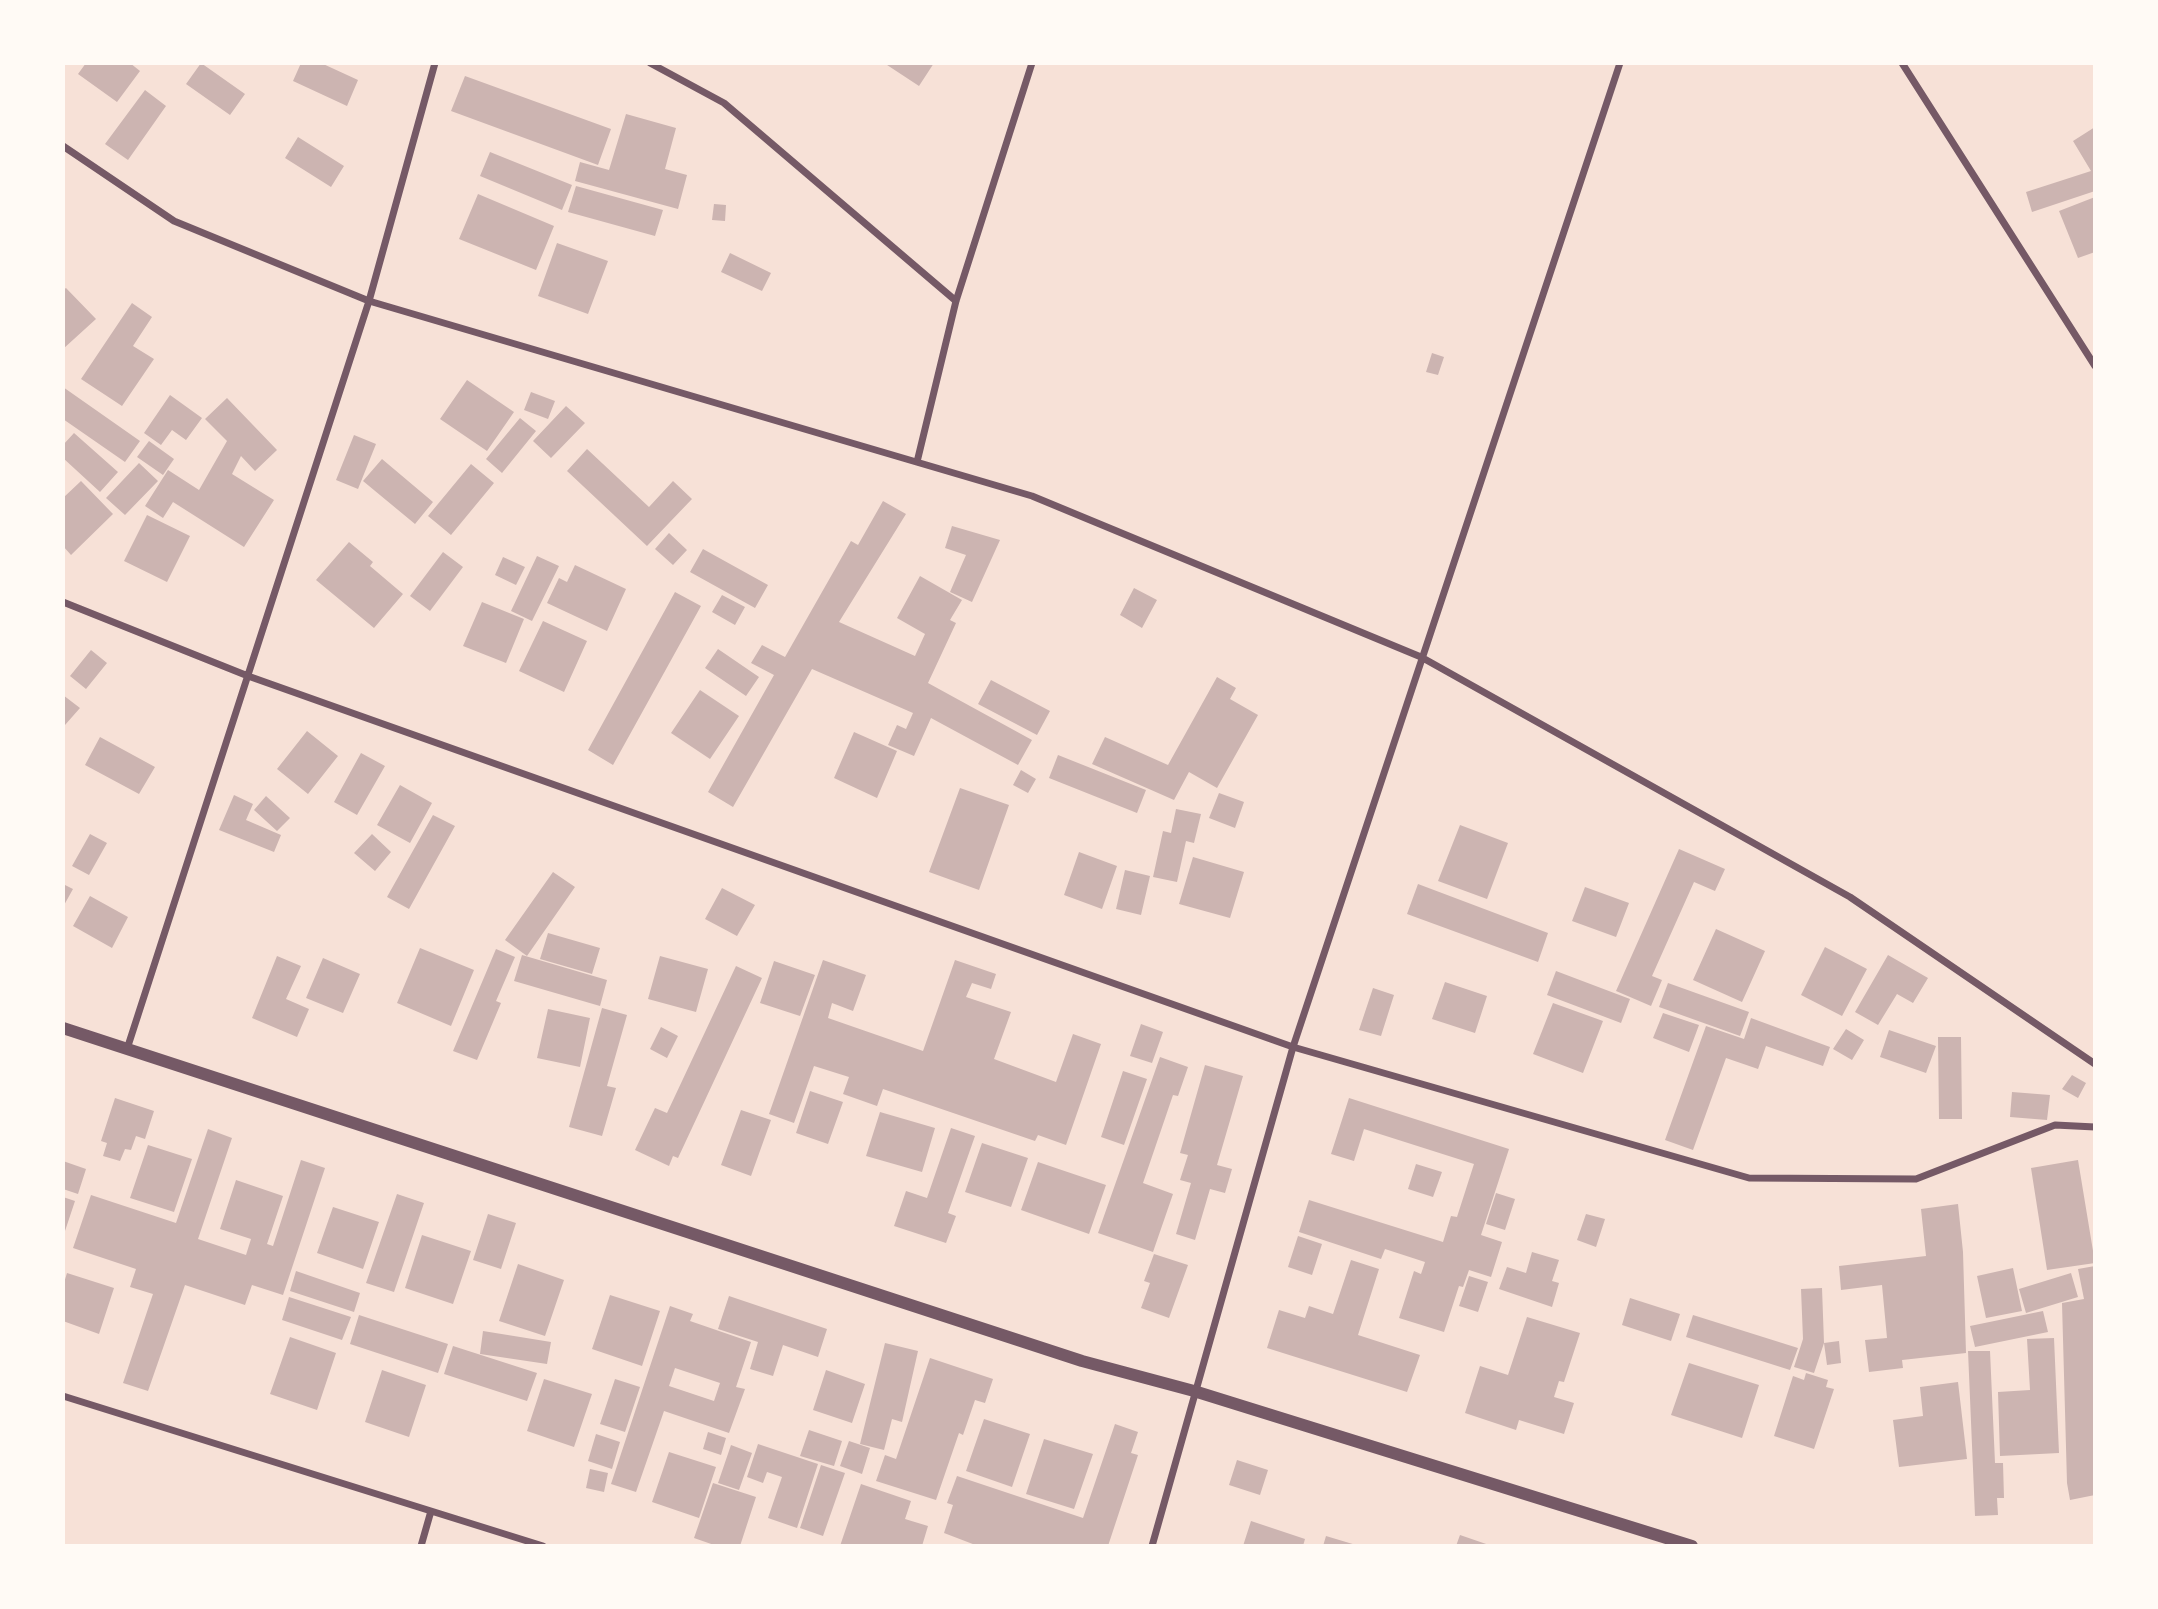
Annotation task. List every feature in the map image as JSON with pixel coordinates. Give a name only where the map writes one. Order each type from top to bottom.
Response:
[{"type":"street","points":[[127,1049],[369,301],[435,63]]},
{"type":"street","points":[[650,63],[724,103],[956,301]]},
{"type":"street","points":[[917,462],[956,301],[1032,63]]},
{"type":"street","points":[[1152,1546],[1293,1047],[1620,63]]},
{"type":"street","points":[[1902,63],[2095,366]]},
{"type":"street","points":[[63,146],[174,221],[369,301],[1032,496],[1421,657],[1850,897],[2095,1064]]},
{"type":"street","points":[[63,602],[248,676],[1293,1047],[1749,1178],[1916,1179],[2055,1125],[2095,1127]]},
{"type":"street","points":[[63,1028],[1069,1357],[1194,1391],[1692,1546]]},
{"type":"street","points":[[63,1396],[544,1546]]},
{"type":"street","points":[[421,1546],[430,1511]]},
{"type":"building","points":[[86,63],[130,63],[140,71],[117,102],[78,74]]},
{"type":"building","points":[[201,63],[245,94],[230,115],[186,84]]},
{"type":"building","points":[[301,63],[321,63],[358,80],[347,106],[293,81]]},
{"type":"building","points":[[884,63],[934,63],[919,86]]},
{"type":"building","points":[[465,76],[611,129],[598,165],[451,111]]},
{"type":"building","points":[[145,90],[166,106],[128,160],[105,144]]},
{"type":"building","points":[[626,114],[676,128],[665,169],[687,175],[678,209],[575,181],[580,162],[609,170]]},
{"type":"building","points":[[2095,127],[2095,191],[2032,212],[2026,192],[2091,171],[2073,141]]},
{"type":"building","points":[[298,137],[344,166],[331,187],[285,158]]},
{"type":"building","points":[[490,152],[572,185],[562,210],[480,176]]},
{"type":"building","points":[[576,186],[663,210],[655,236],[568,212]]},
{"type":"building","points":[[478,194],[554,226],[536,270],[459,239]]},
{"type":"building","points":[[2095,197],[2095,252],[2078,258],[2059,211]]},
{"type":"building","points":[[714,204],[726,205],[725,221],[712,220]]},
{"type":"building","points":[[557,243],[608,261],[588,314],[538,296]]},
{"type":"building","points":[[730,253],[771,273],[762,291],[721,272]]},
{"type":"building","points":[[66,288],[96,319],[63,349],[63,290]]},
{"type":"building","points":[[132,303],[152,317],[133,346],[154,359],[122,406],[81,379]]},
{"type":"building","points":[[1432,353],[1444,357],[1438,375],[1426,372]]},
{"type":"building","points":[[467,380],[514,412],[487,451],[440,419]]},
{"type":"building","points":[[63,387],[140,441],[125,462],[63,419]]},
{"type":"building","points":[[531,392],[555,401],[548,419],[524,410]]},
{"type":"building","points":[[170,395],[202,418],[186,440],[172,430],[161,445],[144,433]]},
{"type":"building","points":[[227,398],[277,450],[255,471],[241,456],[232,474],[274,500],[244,547],[173,502],[163,518],[145,506],[168,470],[199,490],[227,441],[205,419]]},
{"type":"building","points":[[566,406],[585,423],[551,458],[533,441]]},
{"type":"building","points":[[520,418],[536,431],[502,473],[486,459]]},
{"type":"building","points":[[74,433],[118,472],[100,492],[63,458],[63,445]]},
{"type":"building","points":[[354,435],[376,444],[358,489],[336,480]]},
{"type":"building","points":[[149,441],[174,459],[163,475],[137,457]]},
{"type":"building","points":[[587,449],[649,507],[673,481],[692,499],[647,546],[567,471]]},
{"type":"building","points":[[382,459],[433,502],[415,524],[363,481]]},
{"type":"building","points":[[139,463],[158,481],[125,515],[106,498]]},
{"type":"building","points":[[471,464],[494,483],[451,535],[428,516]]},
{"type":"building","points":[[81,481],[113,514],[71,555],[63,546],[63,498]]},
{"type":"building","points":[[883,501],[906,514],[839,622],[915,656],[925,634],[897,618],[920,576],[962,600],[950,620],[956,623],[928,683],[1032,740],[1018,765],[931,718],[914,756],[888,745],[897,725],[906,729],[913,713],[812,669],[733,807],[708,792],[774,675],[751,663],[762,645],[785,657],[851,541],[858,545]]},
{"type":"building","points":[[147,515],[190,536],[167,582],[124,561]]},
{"type":"building","points":[[952,526],[1000,540],[972,602],[950,592],[966,555],[945,548]]},
{"type":"building","points":[[669,533],[687,550],[673,565],[655,549]]},
{"type":"building","points":[[349,542],[373,562],[370,566],[403,594],[374,628],[316,580]]},
{"type":"building","points":[[703,549],[768,585],[755,608],[690,572]]},
{"type":"building","points":[[443,552],[463,567],[430,611],[410,596]]},
{"type":"building","points":[[537,556],[559,566],[532,621],[511,611]]},
{"type":"building","points":[[503,557],[525,567],[516,585],[495,575]]},
{"type":"building","points":[[575,565],[626,589],[607,631],[547,603],[559,578],[567,582]]},
{"type":"building","points":[[1134,588],[1157,600],[1142,628],[1120,615]]},
{"type":"building","points":[[675,592],[701,606],[613,765],[588,750]]},
{"type":"building","points":[[722,595],[745,607],[735,625],[712,612]]},
{"type":"building","points":[[482,602],[524,619],[506,663],[463,646]]},
{"type":"building","points":[[543,621],[587,641],[564,692],[519,671]]},
{"type":"building","points":[[718,649],[759,677],[746,696],[705,668]]},
{"type":"building","points":[[91,650],[107,663],[86,689],[70,676]]},
{"type":"building","points":[[1217,677],[1236,688],[1230,699],[1258,715],[1217,788],[1189,772],[1174,800],[1092,764],[1105,737],[1168,765]]},
{"type":"building","points":[[991,680],[1050,711],[1037,735],[978,704]]},
{"type":"building","points":[[700,690],[739,716],[710,759],[671,733]]},
{"type":"building","points":[[63,695],[80,708],[65,725],[63,724]]},
{"type":"building","points":[[307,731],[338,756],[308,794],[277,769]]},
{"type":"building","points":[[854,732],[897,751],[877,798],[834,778]]},
{"type":"building","points":[[100,737],[155,767],[139,794],[85,765]]},
{"type":"building","points":[[361,753],[385,766],[357,815],[334,802]]},
{"type":"building","points":[[1058,755],[1146,790],[1137,813],[1049,778]]},
{"type":"building","points":[[1021,770],[1036,779],[1028,793],[1013,785]]},
{"type":"building","points":[[400,785],[432,803],[410,843],[377,825]]},
{"type":"building","points":[[960,788],[1009,805],[979,890],[929,872]]},
{"type":"building","points":[[1219,793],[1244,802],[1235,828],[1209,818]]},
{"type":"building","points":[[234,795],[253,804],[246,820],[281,835],[274,852],[219,830]]},
{"type":"building","points":[[266,796],[290,818],[277,831],[254,810]]},
{"type":"building","points":[[1176,809],[1201,814],[1194,843],[1186,841],[1177,882],[1153,877],[1163,831],[1171,833]]},
{"type":"building","points":[[433,815],[455,826],[409,909],[387,897]]},
{"type":"building","points":[[1460,825],[1508,843],[1487,899],[1438,881]]},
{"type":"building","points":[[90,834],[107,843],[89,875],[72,866]]},
{"type":"building","points":[[372,834],[391,852],[375,871],[354,853]]},
{"type":"building","points":[[1679,849],[1725,869],[1715,891],[1694,882],[1652,976],[1662,980],[1651,1006],[1616,991]]},
{"type":"building","points":[[1079,852],[1117,866],[1102,909],[1064,895]]},
{"type":"building","points":[[1193,857],[1244,872],[1230,918],[1179,904]]},
{"type":"building","points":[[1125,870],[1150,876],[1141,915],[1116,909]]},
{"type":"building","points":[[553,872],[575,887],[527,956],[505,940]]},
{"type":"building","points":[[63,884],[73,889],[63,907]]},
{"type":"building","points":[[1418,884],[1548,933],[1538,962],[1407,914]]},
{"type":"building","points":[[1585,887],[1629,903],[1616,937],[1572,921]]},
{"type":"building","points":[[722,888],[755,905],[737,936],[705,919]]},
{"type":"building","points":[[90,896],[128,917],[112,948],[73,926]]},
{"type":"building","points":[[1716,929],[1765,951],[1742,1002],[1693,980]]},
{"type":"building","points":[[548,933],[600,948],[592,974],[540,959]]},
{"type":"building","points":[[1825,947],[1867,969],[1842,1016],[1801,995]]},
{"type":"building","points":[[420,948],[474,970],[451,1026],[397,1003]]},
{"type":"building","points":[[496,949],[515,957],[496,1001],[501,1003],[477,1060],[453,1051]]},
{"type":"building","points":[[522,955],[607,980],[600,1006],[514,981]]},
{"type":"building","points":[[1888,955],[1928,978],[1913,1003],[1897,994],[1878,1025],[1855,1012]]},
{"type":"building","points":[[277,956],[301,966],[286,999],[309,1009],[297,1037],[252,1018]]},
{"type":"building","points":[[660,956],[708,969],[696,1012],[648,999]]},
{"type":"building","points":[[323,958],[360,974],[343,1013],[306,998]]},
{"type":"building","points":[[823,960],[866,975],[853,1011],[832,1003],[828,1018],[923,1051],[955,960],[996,974],[991,989],[972,983],[966,997],[1011,1012],[994,1059],[1056,1082],[1073,1034],[1101,1044],[1066,1145],[1038,1135],[1035,1141],[883,1089],[877,1106],[843,1094],[849,1077],[814,1066],[794,1123],[769,1114]]},
{"type":"building","points":[[774,961],[815,975],[800,1016],[760,1003]]},
{"type":"building","points":[[736,966],[762,978],[678,1158],[673,1156],[669,1166],[635,1150],[655,1108],[667,1113]]},
{"type":"building","points":[[1556,971],[1630,999],[1621,1023],[1547,995]]},
{"type":"building","points":[[1445,982],[1487,996],[1475,1033],[1432,1019]]},
{"type":"building","points":[[1668,983],[1749,1012],[1740,1036],[1659,1007]]},
{"type":"building","points":[[1373,988],[1394,995],[1381,1036],[1359,1030]]},
{"type":"building","points":[[1553,1003],[1603,1021],[1583,1073],[1533,1054]]},
{"type":"building","points":[[602,1008],[627,1015],[607,1086],[616,1088],[602,1136],[569,1127]]},
{"type":"building","points":[[548,1009],[590,1018],[580,1067],[537,1058]]},
{"type":"building","points":[[1663,1013],[1699,1025],[1689,1052],[1653,1038]]},
{"type":"building","points":[[1751,1018],[1830,1047],[1823,1066],[1766,1046],[1758,1069],[1726,1058],[1693,1150],[1665,1140],[1706,1026],[1744,1039]]},
{"type":"building","points":[[1141,1024],[1163,1032],[1152,1063],[1130,1056]]},
{"type":"building","points":[[661,1027],[678,1036],[667,1058],[650,1049]]},
{"type":"building","points":[[1846,1029],[1864,1040],[1852,1060],[1833,1049]]},
{"type":"building","points":[[1889,1030],[1936,1046],[1926,1073],[1880,1057]]},
{"type":"building","points":[[1938,1037],[1961,1037],[1962,1119],[1939,1119]]},
{"type":"building","points":[[1160,1057],[1188,1067],[1178,1096],[1173,1095],[1143,1183],[1173,1194],[1153,1252],[1098,1233]]},
{"type":"building","points":[[1205,1065],[1243,1076],[1217,1165],[1232,1169],[1225,1193],[1210,1189],[1195,1240],[1176,1234],[1191,1183],[1180,1180],[1188,1155],[1180,1153]]},
{"type":"building","points":[[1123,1071],[1147,1079],[1124,1145],[1101,1137]]},
{"type":"building","points":[[2072,1075],[2086,1083],[2078,1098],[2062,1089]]},
{"type":"building","points":[[810,1091],[843,1102],[828,1144],[796,1133]]},
{"type":"building","points":[[2012,1092],[2050,1095],[2047,1120],[2010,1117]]},
{"type":"building","points":[[115,1098],[154,1111],[145,1139],[136,1136],[131,1150],[125,1149],[120,1161],[103,1156],[107,1143],[101,1141]]},
{"type":"building","points":[[1349,1098],[1509,1149],[1481,1235],[1502,1242],[1491,1277],[1469,1270],[1463,1287],[1459,1286],[1444,1332],[1399,1318],[1414,1271],[1421,1274],[1425,1262],[1385,1249],[1381,1259],[1299,1232],[1309,1200],[1443,1242],[1451,1216],[1457,1217],[1474,1164],[1364,1129],[1354,1161],[1331,1154]]},
{"type":"building","points":[[741,1110],[771,1120],[751,1176],[721,1165]]},
{"type":"building","points":[[880,1112],[935,1128],[922,1172],[866,1156]]},
{"type":"building","points":[[951,1128],[975,1136],[948,1213],[956,1216],[946,1243],[894,1226],[906,1191],[927,1198]]},
{"type":"building","points":[[208,1129],[232,1138],[198,1239],[246,1255],[251,1239],[220,1229],[236,1180],[283,1196],[267,1244],[273,1246],[301,1160],[325,1168],[283,1295],[252,1285],[245,1305],[185,1285],[148,1391],[123,1383],[153,1294],[130,1287],[136,1269],[73,1248],[91,1195],[176,1223]]},
{"type":"building","points":[[982,1143],[1028,1158],[1011,1207],[965,1192]]},
{"type":"building","points":[[148,1145],[192,1159],[174,1212],[130,1198]]},
{"type":"building","points":[[2078,1160],[2095,1263],[2047,1270],[2031,1168]]},
{"type":"building","points":[[63,1161],[86,1169],[78,1194],[63,1189]]},
{"type":"building","points":[[1038,1162],[1106,1185],[1089,1234],[1021,1210]]},
{"type":"building","points":[[1416,1164],[1442,1172],[1433,1197],[1408,1189]]},
{"type":"building","points":[[1496,1193],[1515,1199],[1505,1230],[1486,1224]]},
{"type":"building","points":[[397,1194],[424,1203],[394,1292],[366,1283]]},
{"type":"building","points":[[63,1197],[75,1201],[63,1237]]},
{"type":"building","points":[[1958,1204],[1963,1252],[1966,1353],[1902,1360],[1903,1368],[1869,1372],[1865,1340],[1887,1338],[1882,1285],[1841,1290],[1839,1266],[1926,1256],[1921,1209]]},
{"type":"building","points":[[333,1207],[379,1222],[363,1269],[317,1253]]},
{"type":"building","points":[[488,1214],[516,1223],[501,1269],[473,1260]]},
{"type":"building","points":[[1586,1214],[1605,1219],[1596,1247],[1577,1240]]},
{"type":"building","points":[[422,1235],[471,1251],[453,1304],[405,1288]]},
{"type":"building","points":[[1298,1236],[1322,1244],[1312,1275],[1288,1267]]},
{"type":"building","points":[[1532,1252],[1559,1260],[1552,1281],[1559,1283],[1552,1307],[1499,1289],[1507,1267],[1526,1273]]},
{"type":"building","points":[[1154,1254],[1188,1265],[1169,1318],[1141,1308],[1150,1283],[1144,1281]]},
{"type":"building","points":[[1351,1260],[1379,1269],[1358,1335],[1420,1355],[1407,1392],[1267,1348],[1279,1310],[1305,1318],[1309,1306],[1333,1314]]},
{"type":"building","points":[[518,1264],[564,1280],[545,1336],[499,1321]]},
{"type":"building","points":[[2095,1266],[2095,1495],[2070,1500],[2067,1483],[2062,1303],[2084,1299],[2078,1269]]},
{"type":"building","points":[[2013,1268],[2022,1311],[1986,1318],[1977,1276]]},
{"type":"building","points":[[296,1271],[360,1293],[354,1312],[290,1291]]},
{"type":"building","points":[[67,1273],[114,1288],[99,1334],[63,1321],[63,1286]]},
{"type":"building","points":[[2071,1273],[2078,1297],[2026,1313],[2019,1289]]},
{"type":"building","points":[[1469,1276],[1488,1282],[1478,1312],[1459,1306]]},
{"type":"building","points":[[1822,1288],[1824,1343],[1814,1373],[1794,1367],[1803,1339],[1801,1289]]},
{"type":"building","points":[[610,1295],[660,1311],[642,1366],[592,1349]]},
{"type":"building","points":[[729,1296],[827,1329],[818,1357],[783,1345],[773,1376],[750,1369],[758,1342],[718,1329]]},
{"type":"building","points":[[289,1297],[351,1317],[342,1340],[282,1320]]},
{"type":"building","points":[[1630,1298],[1680,1314],[1671,1341],[1622,1325]]},
{"type":"building","points":[[670,1306],[693,1314],[690,1321],[751,1342],[736,1387],[745,1389],[729,1433],[664,1411],[636,1492],[611,1484]],"holes":[[[675,1368],[720,1383],[714,1401],[669,1386]]]},
{"type":"building","points":[[2043,1311],[2048,1332],[1975,1347],[1970,1326]]},
{"type":"building","points":[[359,1315],[448,1344],[438,1373],[350,1344]]},
{"type":"building","points":[[1693,1315],[1798,1348],[1790,1370],[1686,1337]]},
{"type":"building","points":[[1527,1317],[1580,1333],[1564,1382],[1559,1381],[1554,1397],[1574,1403],[1564,1434],[1519,1420],[1516,1430],[1465,1413],[1480,1366],[1508,1375]]},
{"type":"building","points":[[483,1331],[551,1342],[547,1364],[480,1354]]},
{"type":"building","points":[[290,1337],[336,1353],[317,1410],[270,1394]]},
{"type":"building","points":[[2054,1338],[2059,1453],[2000,1456],[1998,1392],[2030,1390],[2027,1339]]},
{"type":"building","points":[[1839,1341],[1841,1363],[1827,1365],[1824,1343]]},
{"type":"building","points":[[885,1343],[918,1351],[902,1422],[892,1419],[884,1450],[860,1444]]},
{"type":"building","points":[[453,1346],[537,1373],[527,1401],[444,1374]]},
{"type":"building","points":[[1968,1351],[1990,1351],[1995,1463],[2003,1463],[2004,1498],[1997,1498],[1998,1515],[1975,1516]]},
{"type":"building","points":[[930,1358],[993,1379],[985,1403],[975,1400],[963,1435],[959,1433],[936,1500],[876,1481],[885,1455],[896,1459]]},
{"type":"building","points":[[1689,1363],[1759,1385],[1742,1438],[1671,1415]]},
{"type":"building","points":[[382,1370],[426,1385],[409,1437],[365,1422]]},
{"type":"building","points":[[826,1370],[865,1384],[852,1423],[813,1410]]},
{"type":"building","points":[[1806,1373],[1828,1380],[1826,1387],[1834,1389],[1814,1449],[1774,1436],[1793,1376],[1804,1380]]},
{"type":"building","points":[[544,1379],[592,1394],[574,1447],[527,1431]]},
{"type":"building","points":[[615,1379],[640,1387],[625,1432],[600,1424]]},
{"type":"building","points":[[1958,1382],[1967,1459],[1899,1467],[1893,1420],[1923,1416],[1920,1387]]},
{"type":"building","points":[[984,1419],[1030,1434],[1012,1487],[966,1471]]},
{"type":"building","points":[[1115,1424],[1138,1432],[1131,1453],[1138,1455],[1108,1546],[978,1546],[944,1533],[953,1505],[947,1503],[957,1476],[1083,1518]]},
{"type":"building","points":[[809,1430],[842,1441],[834,1466],[800,1456]]},
{"type":"building","points":[[708,1432],[726,1438],[721,1455],[703,1449]]},
{"type":"building","points":[[596,1434],[620,1442],[612,1469],[588,1461]]},
{"type":"building","points":[[1044,1439],[1093,1454],[1074,1509],[1026,1494]]},
{"type":"building","points":[[849,1441],[870,1448],[862,1474],[840,1466]]},
{"type":"building","points":[[758,1444],[818,1464],[797,1528],[768,1518],[782,1477],[767,1472],[763,1483],[747,1477]]},
{"type":"building","points":[[731,1445],[752,1453],[739,1490],[718,1483]]},
{"type":"building","points":[[669,1452],[716,1467],[699,1518],[652,1502]]},
{"type":"building","points":[[1237,1460],[1268,1470],[1260,1495],[1229,1485]]},
{"type":"building","points":[[821,1465],[845,1473],[823,1536],[800,1528]]},
{"type":"building","points":[[590,1469],[608,1473],[604,1492],[586,1488]]},
{"type":"building","points":[[713,1483],[756,1497],[740,1546],[717,1546],[694,1538]]},
{"type":"building","points":[[861,1484],[911,1501],[905,1519],[928,1526],[922,1546],[840,1546]]},
{"type":"building","points":[[1251,1521],[1305,1539],[1303,1546],[1243,1546]]},
{"type":"building","points":[[1460,1535],[1492,1546],[1456,1546]]},
{"type":"building","points":[[1326,1536],[1356,1545],[1356,1546],[1323,1546]]}]
